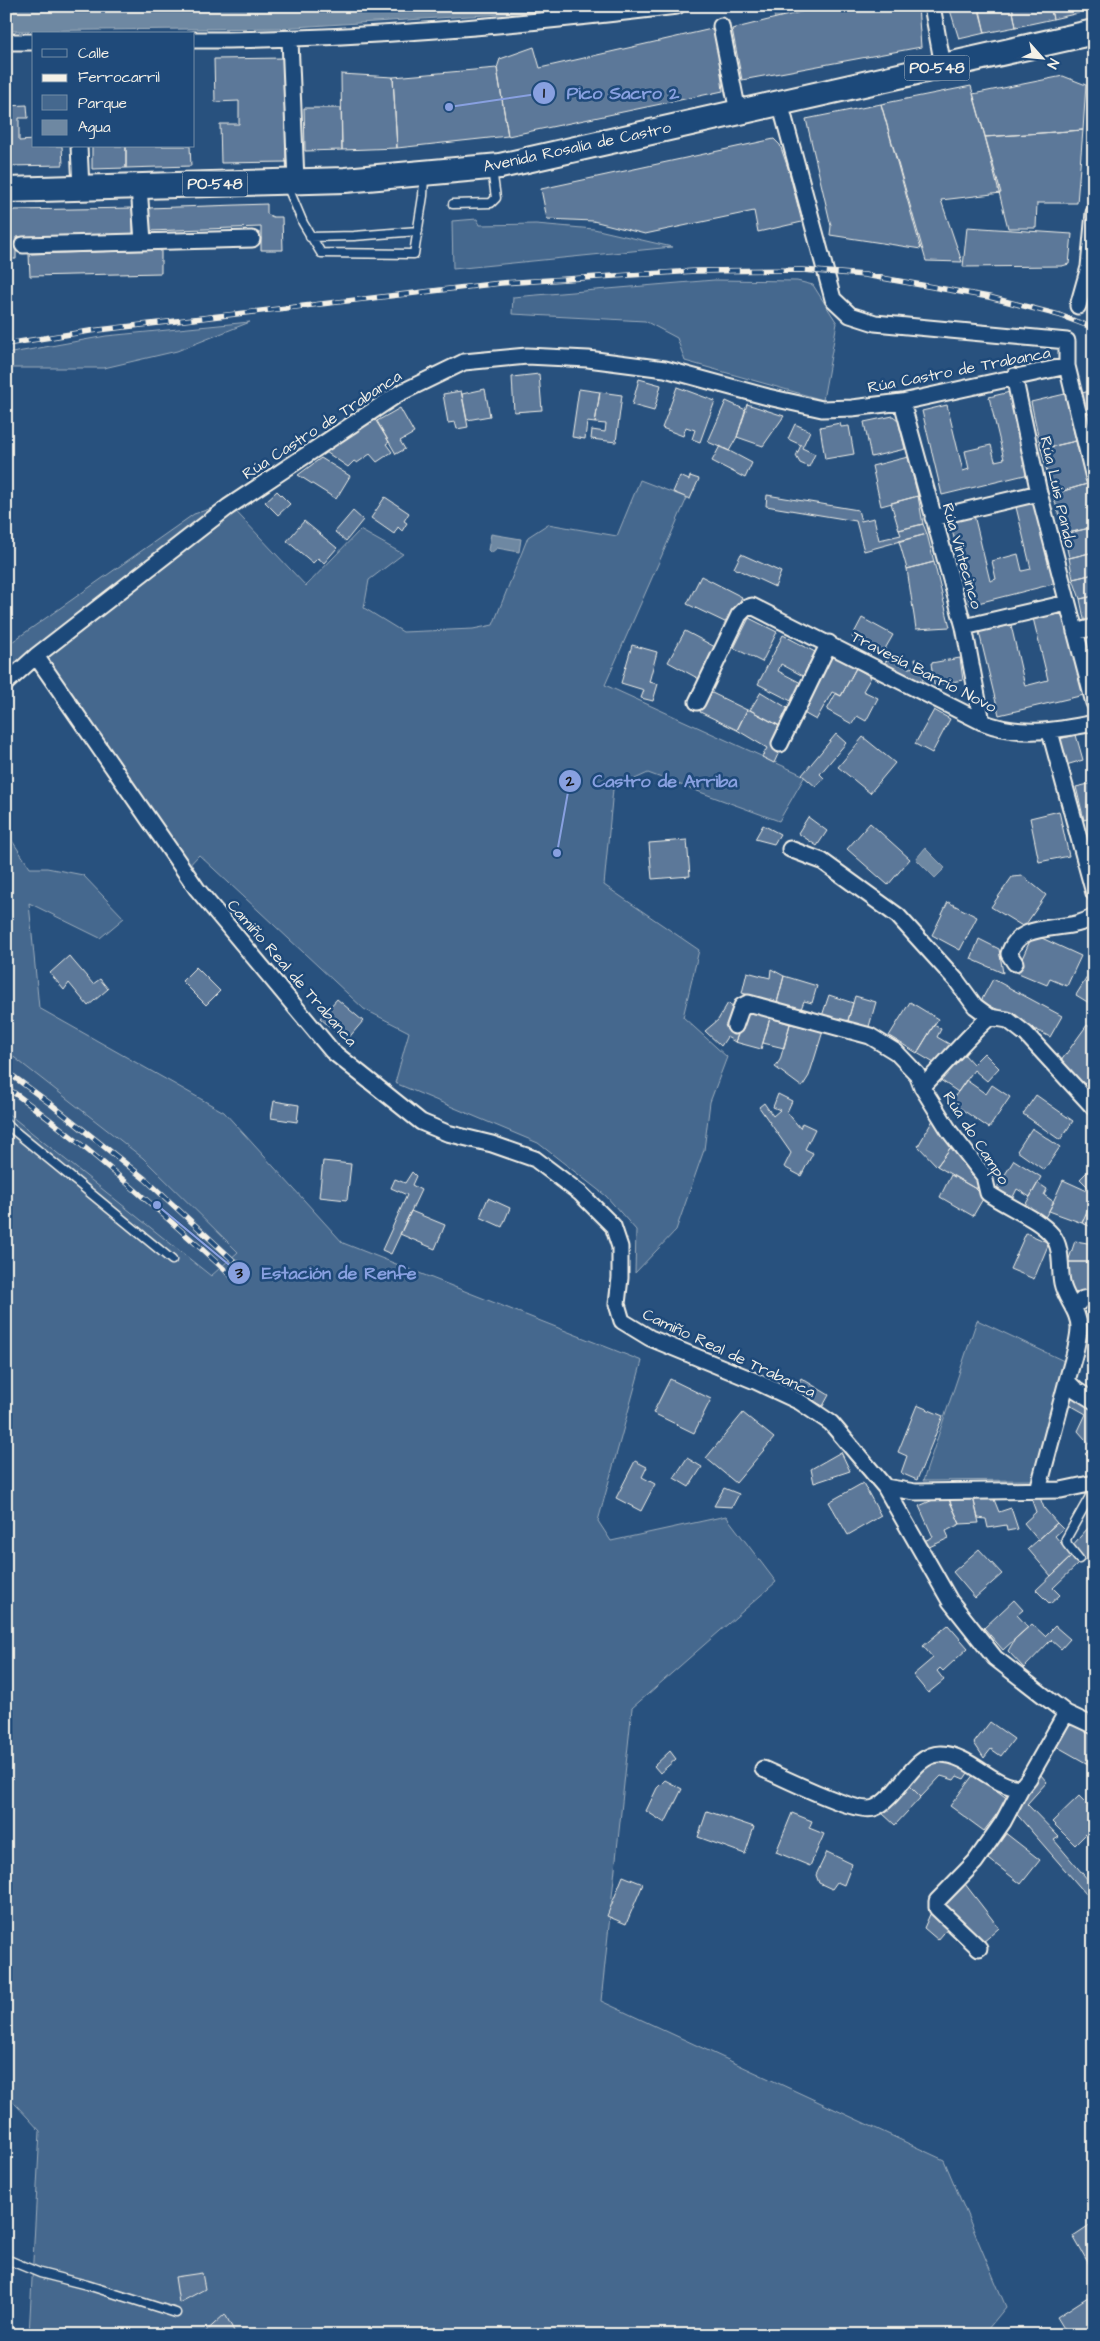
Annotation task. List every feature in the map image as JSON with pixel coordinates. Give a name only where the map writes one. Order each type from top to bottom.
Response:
[{"type":"main road","name":"Avenida Rosalía de Castro","points":[[6,190],[291,180],[344,180],[492,167],[1094,32]]},
{"type":"street","points":[[195,40],[290,40],[505,25],[677,6]]},
{"type":"street","points":[[932,6],[943,66]]},
{"type":"street","points":[[721,26],[738,112]]},
{"type":"street","points":[[290,40],[291,180]]},
{"type":"street","points":[[6,42],[32,42]]},
{"type":"street","points":[[780,103],[833,299],[850,315],[875,323],[1067,341],[1067,366],[1094,478]]},
{"type":"street","points":[[79,148],[81,188]]},
{"type":"street","points":[[139,186],[143,241]]},
{"type":"street","points":[[1078,306],[1089,267],[1094,213]]},
{"type":"street","points":[[23,246],[252,239]]},
{"type":"street","name":"Rúa Castro de Trabanca","points":[[6,683],[36,656],[236,502],[398,394],[464,362],[526,356],[588,359],[665,369],[768,397],[822,409],[902,402],[1014,376],[1067,366]]},
{"type":"street","name":"Rúa Luis Pando","points":[[1014,376],[1038,493],[1094,703]]},
{"type":"street","name":"Rúa Vintecinco","points":[[902,402],[964,628],[982,722]]},
{"type":"street","points":[[933,518],[1038,493]]},
{"type":"street","points":[[964,628],[1067,603]]},
{"type":"street","name":"Travesía Barrio Novo","points":[[696,702],[740,615],[746,608],[752,606],[1001,730],[1050,732],[1094,724]]},
{"type":"street","points":[[1075,632],[1094,627]]},
{"type":"street","name":"Travesía Barrio Novo","points":[[780,744],[829,643]]},
{"type":"street","name":"Camiño Real de Trabanca","points":[[36,656],[197,889],[332,1051],[421,1122],[447,1133],[492,1144],[535,1160],[580,1193],[612,1226],[620,1247],[620,1278],[617,1304],[622,1322],[650,1338],[800,1402],[831,1423],[885,1487],[950,1600],[995,1658],[1066,1713],[1094,1726]]},
{"type":"street","points":[[1050,732],[1094,893]]},
{"type":"street","points":[[790,849],[822,861],[898,916],[956,980],[975,1006],[990,1016],[1008,1020],[1026,1034],[1094,1108]]},
{"type":"street","points":[[1015,963],[1008,954],[1011,946],[1020,938],[1034,931],[1084,922],[1094,916]]},
{"type":"street","name":"Rúa do Campo","points":[[735,1026],[742,1006],[748,1003],[870,1036],[896,1052],[917,1074],[922,1087],[950,1132],[984,1176],[988,1194],[1042,1227],[1053,1236],[1061,1265],[1062,1283],[1066,1297],[1073,1308],[1079,1329],[1038,1490]]},
{"type":"street","name":"Rúa do Campo","points":[[922,1087],[942,1068],[970,1034],[990,1016]]},
{"type":"street","points":[[1073,1308],[1083,1299],[1094,1297]]},
{"type":"street","points":[[1067,1381],[1076,1390],[1094,1400]]},
{"type":"street","points":[[885,1487],[915,1492],[1061,1490],[1094,1483]]},
{"type":"street","points":[[979,1948],[937,1908],[937,1901],[975,1862],[1003,1822],[1066,1713]]},
{"type":"street","points":[[762,1769],[844,1804],[864,1808],[873,1808],[884,1801],[928,1756],[942,1754],[962,1760],[1012,1788],[1021,1788]]},
{"type":"lane","points":[[453,204],[491,203],[496,198],[492,167]]},
{"type":"lane","points":[[291,180],[310,237],[321,253],[414,254],[424,173]]},
{"type":"lane","points":[[310,237],[418,231]]},
{"type":"lane","points":[[6,1124],[172,1260]]},
{"type":"lane","points":[[1078,1559],[1067,1544],[1066,1539],[1093,1490],[1094,1483]]},
{"type":"lane","points":[[6,2259],[40,2273],[87,2284],[176,2313]]},
{"type":"shaded area","points":[[6,1051],[143,1158],[238,1252],[211,1276],[6,1112]]},
{"type":"green space","points":[[477,219],[480,225],[536,224],[594,229],[672,247],[453,269],[452,221]]},
{"type":"green space","points":[[714,280],[797,281],[813,285],[837,323],[823,400],[685,361],[677,338],[645,321],[512,314],[513,297]]},
{"type":"green space","points":[[250,322],[177,351],[104,368],[6,368],[6,354],[106,336]]},
{"type":"green space","points":[[640,480],[687,498],[605,685],[805,776],[779,821],[648,773],[613,789],[604,885],[699,950],[683,1017],[727,1057],[710,1102],[704,1150],[676,1230],[635,1273],[636,1230],[606,1196],[538,1143],[395,1083],[409,1032],[364,1009],[199,855],[184,871],[37,656],[6,683],[6,646],[194,514],[228,503],[306,586],[360,530],[403,554],[369,580],[364,608],[403,632],[473,629],[493,625],[528,537],[548,524],[617,536]]},
{"type":"green space","points":[[6,836],[11,839],[30,868],[47,868],[83,875],[124,918],[100,938],[29,903],[39,1008],[224,1112],[343,1243],[642,1361],[598,1521],[611,1541],[726,1516],[776,1582],[632,1708],[601,2001],[944,2160],[1006,2307],[983,2335],[29,2335],[40,2131],[6,2094],[6,1112],[211,1276],[238,1252],[143,1158],[6,1051]]},
{"type":"green space","points":[[977,1320],[1064,1361],[1033,1480],[923,1481]]},
{"type":"water","points":[[6,6],[629,6],[279,28],[6,31]]},
{"type":"water","points":[[772,6],[827,6],[776,24]]},
{"type":"water","points":[[491,534],[521,539],[519,552],[497,548],[491,553],[488,550]]},
{"type":"water","points":[[925,848],[945,868],[935,878],[916,859]]},
{"type":"building","points":[[825,6],[918,6],[921,47],[742,80],[732,29]]},
{"type":"building","points":[[956,6],[978,6],[985,33],[959,39],[950,10]]},
{"type":"building","points":[[979,6],[1012,6],[1016,27],[985,33]]},
{"type":"building","points":[[1012,6],[1050,6],[1053,19],[1016,27]]},
{"type":"building","points":[[1050,6],[1078,6],[1079,13],[1053,19]]},
{"type":"building","points":[[716,28],[723,91],[508,136],[497,68],[500,59],[534,47],[540,68]]},
{"type":"building","points":[[285,58],[286,162],[221,163],[220,124],[239,124],[239,101],[215,102],[214,59]]},
{"type":"building","points":[[497,68],[508,136],[397,148],[393,77]]},
{"type":"building","points":[[341,74],[393,77],[397,148],[342,150]]},
{"type":"building","points":[[1063,76],[1086,85],[1083,130],[985,137],[973,94]]},
{"type":"building","points":[[971,86],[1001,193],[941,200],[962,262],[926,261],[881,104]]},
{"type":"building","points":[[881,104],[921,249],[830,235],[831,226],[806,119]]},
{"type":"building","points":[[27,105],[28,118],[19,118],[19,141],[32,140],[32,148],[62,148],[63,165],[7,166],[6,106]]},
{"type":"building","points":[[304,108],[341,108],[342,150],[305,151]]},
{"type":"building","points":[[1083,130],[1077,203],[1037,203],[1036,228],[1008,228],[985,137]]},
{"type":"building","points":[[774,139],[780,145],[788,168],[802,222],[758,232],[754,211],[645,234],[593,221],[547,219],[541,189]]},
{"type":"building","points":[[92,148],[126,148],[126,168],[92,169]]},
{"type":"building","points":[[126,148],[190,148],[191,166],[126,168]]},
{"type":"building","points":[[267,204],[267,214],[273,217],[282,217],[283,250],[261,250],[261,227],[149,231],[148,208]]},
{"type":"building","points":[[133,208],[133,235],[16,237],[16,259],[6,259],[6,217],[14,210]]},
{"type":"building","points":[[967,227],[1072,234],[1069,264],[1062,266],[963,267]]},
{"type":"building","points":[[161,250],[161,273],[30,276],[29,254]]},
{"type":"building","points":[[539,374],[542,410],[514,412],[512,377]]},
{"type":"building","points":[[639,379],[661,385],[654,411],[632,405]]},
{"type":"building","points":[[677,387],[715,401],[700,442],[692,439],[695,430],[686,427],[683,436],[662,428]]},
{"type":"building","points":[[485,389],[490,416],[467,420],[462,394]]},
{"type":"building","points":[[579,389],[600,392],[595,423],[587,422],[585,439],[572,437]]},
{"type":"building","points":[[1094,390],[1094,412],[1086,414],[1082,393]]},
{"type":"building","points":[[461,391],[468,427],[457,429],[455,422],[448,423],[443,394]]},
{"type":"building","points":[[600,392],[622,395],[616,442],[591,439],[592,430],[605,432],[606,424],[595,423]]},
{"type":"building","points":[[1010,392],[1029,474],[942,495],[922,411],[947,405],[963,471],[969,469],[965,451],[991,445],[995,461],[1004,459],[989,397]]},
{"type":"building","points":[[1065,394],[1076,441],[1041,449],[1031,402]]},
{"type":"building","points":[[726,401],[746,410],[737,437],[729,451],[708,442]]},
{"type":"building","points":[[747,404],[784,416],[763,446],[737,437]]},
{"type":"building","points":[[400,408],[414,433],[400,441],[405,449],[396,454],[377,421]]},
{"type":"building","points":[[1094,412],[1094,434],[1092,434],[1086,414]]},
{"type":"building","points":[[373,416],[389,442],[386,444],[392,452],[377,462],[370,454],[357,463],[354,461],[348,467],[323,450]]},
{"type":"building","points":[[893,416],[898,420],[905,449],[871,457],[864,422]]},
{"type":"building","points":[[840,423],[841,427],[849,426],[854,454],[825,459],[820,427]]},
{"type":"building","points":[[795,424],[810,431],[802,448],[815,454],[809,467],[800,463],[796,456],[801,445],[788,439]]},
{"type":"building","points":[[1076,441],[1087,484],[1053,494],[1041,449]]},
{"type":"building","points":[[720,446],[752,463],[745,478],[712,461]]},
{"type":"building","points":[[908,457],[918,496],[881,506],[872,466]]},
{"type":"building","points":[[321,458],[350,476],[336,499],[298,475]]},
{"type":"building","points":[[680,476],[689,480],[690,476],[699,479],[690,499],[673,492]]},
{"type":"building","points":[[1087,484],[1094,511],[1094,527],[1064,534],[1053,494]]},
{"type":"building","points":[[277,491],[290,504],[278,515],[265,502]]},
{"type":"building","points":[[767,495],[858,510],[861,521],[874,518],[879,540],[901,535],[899,530],[923,524],[927,534],[864,551],[856,521],[766,506]]},
{"type":"building","points":[[918,496],[923,524],[899,530],[891,503]]},
{"type":"building","points":[[385,497],[409,513],[404,521],[407,523],[402,531],[398,527],[394,534],[371,518]]},
{"type":"building","points":[[1037,501],[1057,583],[970,605],[950,521],[974,515],[990,581],[996,579],[992,561],[1018,554],[1022,571],[1031,569],[1016,507]]},
{"type":"building","points":[[353,511],[363,520],[346,541],[335,532]]},
{"type":"building","points":[[304,521],[337,548],[324,563],[318,558],[313,563],[287,541]]},
{"type":"building","points":[[1094,527],[1094,552],[1069,558],[1064,534]]},
{"type":"building","points":[[927,534],[934,562],[907,569],[899,541]]},
{"type":"building","points":[[1094,552],[1094,574],[1073,579],[1069,558]]},
{"type":"building","points":[[741,554],[781,572],[775,587],[734,568]]},
{"type":"building","points":[[934,562],[950,627],[916,629],[907,569]]},
{"type":"building","points":[[1094,574],[1094,596],[1080,599],[1073,579]]},
{"type":"building","points":[[701,576],[742,597],[729,624],[687,604]]},
{"type":"building","points":[[1094,596],[1094,622],[1085,624],[1080,599]]},
{"type":"building","points":[[1064,611],[1084,695],[999,715],[979,632],[1011,625],[1025,686],[1048,680],[1033,618]]},
{"type":"building","points":[[749,618],[777,632],[762,662],[734,648]]},
{"type":"building","points":[[862,618],[893,635],[882,654],[852,637]]},
{"type":"building","points":[[685,631],[717,648],[701,680],[668,662]]},
{"type":"building","points":[[783,635],[815,652],[803,676],[781,664],[778,671],[803,684],[793,702],[758,684]]},
{"type":"building","points":[[632,645],[657,652],[649,682],[658,684],[653,701],[641,698],[644,690],[621,683]]},
{"type":"building","points":[[831,654],[856,668],[841,696],[832,692],[816,720],[800,711]]},
{"type":"building","points":[[889,657],[910,665],[908,668],[917,667],[915,659],[922,660],[923,683],[884,664]]},
{"type":"building","points":[[960,658],[963,680],[934,685],[931,663]]},
{"type":"building","points":[[856,668],[871,677],[863,691],[878,698],[866,721],[857,716],[852,724],[827,710],[836,693],[841,696]]},
{"type":"building","points":[[710,692],[747,710],[737,730],[700,712]]},
{"type":"building","points":[[761,692],[789,709],[779,726],[750,710]]},
{"type":"building","points":[[747,710],[784,728],[773,749],[779,752],[774,763],[762,757],[767,748],[737,730]]},
{"type":"building","points":[[934,710],[950,719],[932,753],[915,744]]},
{"type":"building","points":[[836,734],[846,743],[820,774],[824,778],[816,787],[802,775]]},
{"type":"building","points":[[1076,735],[1083,760],[1066,765],[1059,739]]},
{"type":"building","points":[[863,737],[895,763],[870,793],[838,767]]},
{"type":"building","points":[[1093,783],[1094,817],[1084,820],[1076,787]]},
{"type":"building","points":[[1059,811],[1069,856],[1039,862],[1030,818]]},
{"type":"building","points":[[808,817],[827,831],[817,846],[798,833]]},
{"type":"building","points":[[870,823],[910,859],[888,885],[847,849]]},
{"type":"building","points":[[763,825],[780,834],[774,844],[755,839]]},
{"type":"building","points":[[687,840],[690,876],[652,879],[649,843]]},
{"type":"building","points":[[1023,876],[1046,895],[1024,927],[991,907],[1012,877]]},
{"type":"building","points":[[948,902],[977,917],[960,950],[932,935]]},
{"type":"building","points":[[1033,934],[1081,956],[1067,986],[1050,979],[1047,985],[1016,972]]},
{"type":"building","points":[[979,939],[999,949],[1003,973],[971,959]]},
{"type":"building","points":[[69,956],[93,984],[100,979],[108,989],[88,1006],[69,983],[64,990],[50,973]]},
{"type":"building","points":[[1094,966],[1094,1006],[1076,995]]},
{"type":"building","points":[[196,967],[220,991],[206,1005],[182,981]]},
{"type":"building","points":[[771,969],[784,976],[777,1003],[742,993],[747,972],[770,978]]},
{"type":"building","points":[[784,976],[817,986],[812,1003],[804,1001],[801,1009],[777,1003]]},
{"type":"building","points":[[993,979],[1062,1016],[1050,1037],[981,1001]]},
{"type":"building","points":[[829,995],[853,1003],[847,1024],[822,1016]]},
{"type":"building","points":[[855,996],[876,1002],[868,1030],[847,1024]]},
{"type":"building","points":[[337,999],[363,1021],[346,1041],[320,1018]]},
{"type":"building","points":[[910,1002],[938,1019],[917,1053],[889,1036]]},
{"type":"building","points":[[728,1003],[736,1010],[725,1026],[738,1035],[735,1042],[727,1037],[721,1046],[705,1031],[718,1020]]},
{"type":"building","points":[[747,1010],[770,1018],[761,1049],[735,1042]]},
{"type":"building","points":[[770,1018],[790,1024],[784,1048],[763,1043]]},
{"type":"building","points":[[790,1024],[823,1031],[809,1076],[802,1087],[775,1067],[780,1060]]},
{"type":"building","points":[[934,1025],[941,1029],[937,1037],[951,1045],[939,1066],[917,1053]]},
{"type":"building","points":[[1087,1025],[1094,1030],[1094,1072],[1085,1084],[1058,1065]]},
{"type":"building","points":[[962,1052],[973,1064],[984,1053],[999,1068],[987,1081],[974,1070],[958,1092],[939,1079]]},
{"type":"building","points":[[966,1080],[986,1094],[992,1085],[1010,1097],[989,1128],[951,1102]]},
{"type":"building","points":[[778,1094],[792,1101],[787,1112],[800,1128],[802,1123],[815,1129],[805,1149],[813,1153],[801,1176],[784,1167],[791,1153],[759,1107],[764,1103],[773,1116],[780,1110],[773,1107]]},
{"type":"building","points":[[1036,1095],[1073,1121],[1060,1140],[1023,1114]]},
{"type":"building","points":[[274,1101],[299,1105],[297,1122],[271,1118]]},
{"type":"building","points":[[933,1120],[951,1147],[937,1166],[918,1146]]},
{"type":"building","points":[[1032,1128],[1060,1147],[1044,1170],[1017,1151]]},
{"type":"building","points":[[951,1147],[971,1168],[969,1173],[980,1183],[976,1189],[937,1166]]},
{"type":"building","points":[[1014,1160],[1041,1177],[1030,1197],[1017,1189],[1012,1199],[996,1189]]},
{"type":"building","points":[[323,1161],[351,1164],[347,1200],[319,1197]]},
{"type":"building","points":[[1094,1165],[1094,1193],[1080,1179]]},
{"type":"building","points":[[412,1172],[416,1176],[412,1185],[421,1190],[391,1254],[382,1250],[407,1195],[391,1188],[395,1179],[405,1183]]},
{"type":"building","points":[[951,1175],[976,1189],[984,1197],[973,1216],[940,1197]]},
{"type":"building","points":[[1063,1180],[1094,1194],[1082,1223],[1049,1211]]},
{"type":"building","points":[[1038,1183],[1047,1189],[1044,1195],[1054,1202],[1044,1219],[1024,1207]]},
{"type":"building","points":[[488,1198],[510,1208],[502,1227],[480,1217]]},
{"type":"building","points":[[1094,1198],[1094,1228],[1082,1223]]},
{"type":"building","points":[[411,1211],[445,1225],[435,1249],[400,1234]]},
{"type":"building","points":[[1026,1233],[1049,1243],[1034,1279],[1010,1269]]},
{"type":"building","points":[[1075,1241],[1094,1244],[1094,1262],[1068,1262]]},
{"type":"building","points":[[1068,1262],[1094,1262],[1094,1292],[1070,1293]]},
{"type":"building","points":[[1094,1305],[1094,1324],[1088,1323],[1088,1307]]},
{"type":"building","points":[[801,1378],[829,1395],[823,1406],[795,1390]]},
{"type":"building","points":[[670,1379],[711,1399],[694,1433],[653,1413]]},
{"type":"building","points":[[1073,1396],[1094,1407],[1092,1447],[1078,1431],[1086,1414],[1070,1405],[1069,1401]]},
{"type":"building","points":[[917,1405],[943,1416],[917,1480],[901,1473],[907,1456],[898,1452]]},
{"type":"building","points":[[743,1413],[774,1438],[736,1483],[706,1458]]},
{"type":"building","points":[[1094,1445],[1094,1463],[1085,1454]]},
{"type":"building","points":[[841,1452],[850,1471],[814,1483],[811,1469]]},
{"type":"building","points":[[687,1458],[702,1467],[689,1487],[674,1478]]},
{"type":"building","points":[[635,1461],[647,1467],[642,1477],[655,1484],[641,1511],[616,1498]]},
{"type":"building","points":[[863,1483],[881,1516],[848,1535],[829,1502]]},
{"type":"building","points":[[724,1488],[739,1494],[732,1507],[714,1506]]},
{"type":"building","points":[[947,1494],[960,1524],[946,1531],[949,1538],[927,1548],[924,1541],[933,1537],[919,1506]]},
{"type":"building","points":[[1039,1495],[1044,1508],[1057,1523],[1038,1540],[1024,1523],[1036,1512],[1031,1498]]},
{"type":"building","points":[[973,1497],[979,1523],[960,1524],[949,1500]]},
{"type":"building","points":[[973,1497],[993,1497],[999,1512],[1011,1508],[1018,1529],[1007,1531],[1006,1525],[988,1528],[986,1519],[978,1518]]},
{"type":"building","points":[[1057,1523],[1063,1529],[1055,1536],[1072,1556],[1051,1576],[1028,1549]]},
{"type":"building","points":[[1088,1528],[1094,1533],[1094,1560],[1090,1564],[1071,1547]]},
{"type":"building","points":[[979,1549],[1002,1574],[975,1598],[953,1572]]},
{"type":"building","points":[[1072,1556],[1079,1563],[1053,1588],[1060,1595],[1050,1604],[1036,1590]]},
{"type":"building","points":[[1014,1600],[1023,1610],[1017,1615],[1028,1627],[1003,1650],[984,1628]]},
{"type":"building","points":[[1032,1624],[1045,1636],[1055,1626],[1070,1639],[1061,1649],[1051,1640],[1024,1668],[1008,1651],[1015,1639]]},
{"type":"building","points":[[948,1625],[968,1648],[943,1671],[940,1668],[937,1671],[944,1680],[928,1693],[913,1675],[933,1658],[923,1646]]},
{"type":"building","points":[[990,1722],[1014,1739],[1001,1756],[991,1749],[984,1758],[974,1743]]},
{"type":"building","points":[[1071,1722],[1094,1736],[1094,1750],[1086,1763],[1056,1746]]},
{"type":"building","points":[[1094,1750],[1094,1768],[1086,1763]]},
{"type":"building","points":[[670,1751],[676,1759],[660,1773],[654,1766]]},
{"type":"building","points":[[945,1760],[970,1770],[964,1779],[957,1776],[954,1780],[941,1776],[921,1797],[908,1784],[932,1761]]},
{"type":"building","points":[[974,1774],[1008,1799],[984,1831],[950,1806]]},
{"type":"building","points":[[1040,1774],[1047,1782],[1027,1804],[1059,1837],[1054,1840],[1094,1887],[1086,1894],[1013,1810]]},
{"type":"building","points":[[665,1780],[682,1789],[665,1823],[646,1811],[657,1788]]},
{"type":"building","points":[[908,1784],[921,1797],[895,1825],[882,1813]]},
{"type":"building","points":[[1079,1796],[1094,1811],[1094,1826],[1075,1845],[1052,1822]]},
{"type":"building","points":[[707,1811],[754,1827],[745,1854],[698,1837]]},
{"type":"building","points":[[792,1813],[812,1821],[809,1828],[824,1834],[810,1866],[776,1852]]},
{"type":"building","points":[[1004,1832],[1040,1860],[1021,1884],[985,1856]]},
{"type":"building","points":[[827,1852],[852,1864],[844,1885],[837,1882],[832,1889],[819,1883],[816,1875]]},
{"type":"building","points":[[623,1876],[643,1884],[626,1924],[607,1916]]},
{"type":"building","points":[[965,1884],[999,1928],[981,1944],[942,1906],[952,1894]]},
{"type":"building","points":[[931,1912],[949,1927],[938,1940],[924,1928]]},
{"type":"building","points":[[1091,2224],[1094,2229],[1094,2263],[1090,2266],[1073,2236]]},
{"type":"building","points":[[202,2273],[205,2289],[179,2303],[175,2277]]},
{"type":"building","points":[[1094,2293],[1094,2335],[1068,2335],[1057,2317]]},
{"type":"building","points":[[225,2314],[234,2331],[231,2335],[202,2335]]},
{"type":"railway","points":[[6,344],[90,331],[501,283],[695,271],[802,270],[865,275],[989,297],[1059,315],[1094,328]]},
{"type":"railway","points":[[6,1071],[145,1179],[246,1272]]},
{"type":"railway","points":[[6,1087],[95,1156],[236,1280]]},
{"type":"place","name":"Pico Sacro 2","points":[[449,107]]},
{"type":"place","name":"Castro de Arriba","points":[[557,853]]},
{"type":"place","name":"Estación de Renfe","points":[[157,1205]]}]
